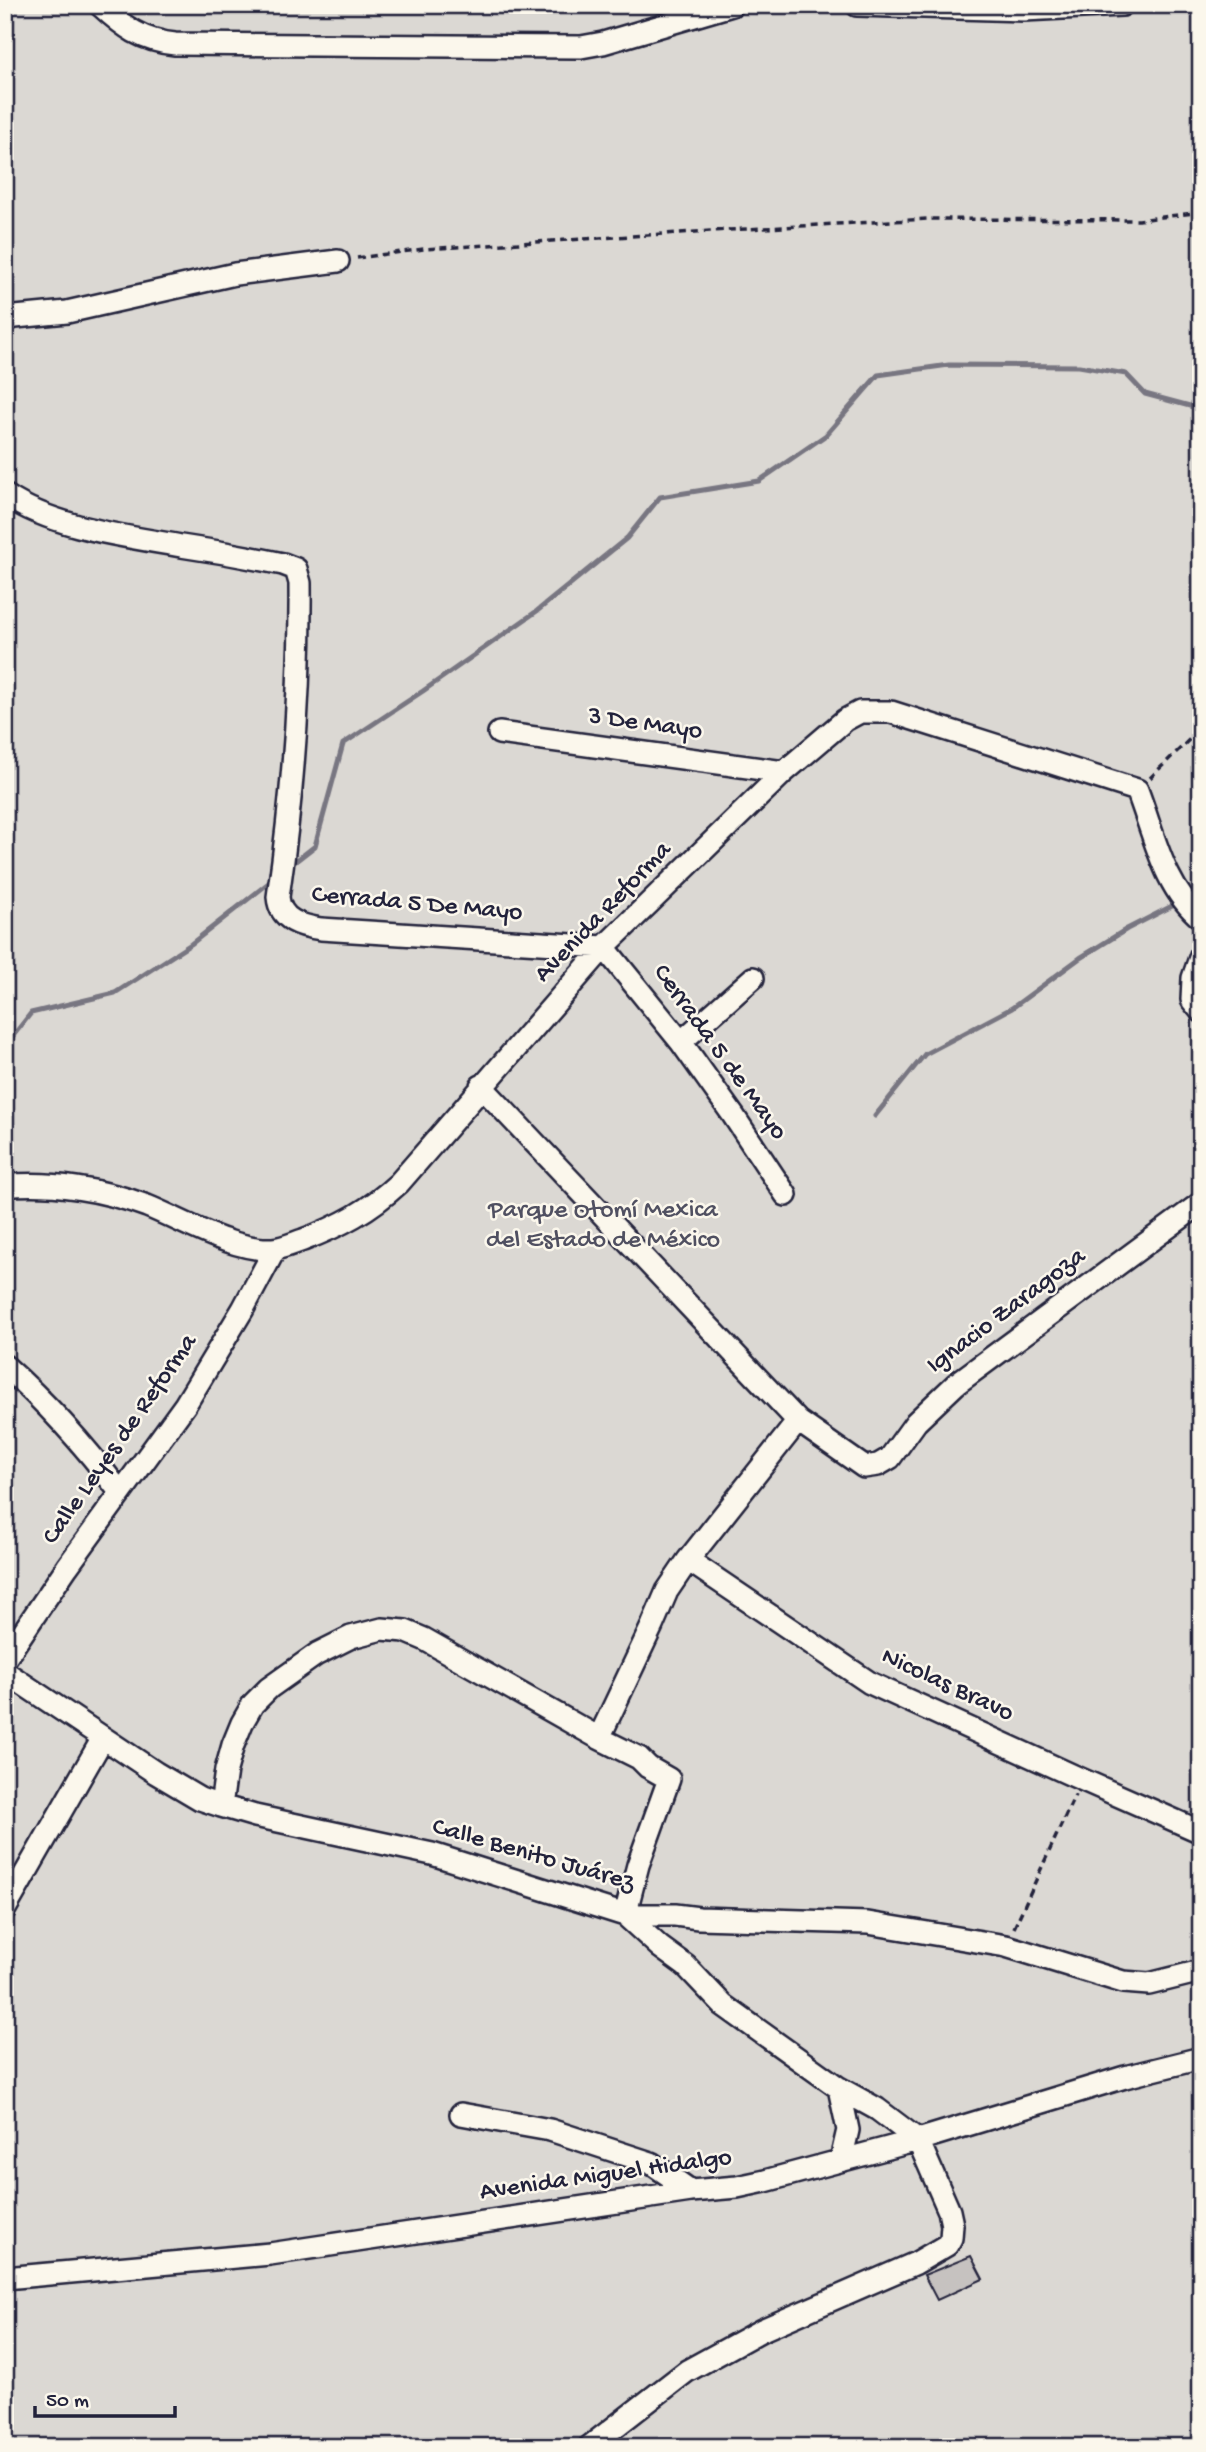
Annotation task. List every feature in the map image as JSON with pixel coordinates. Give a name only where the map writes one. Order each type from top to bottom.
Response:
[{"type":"street","points":[[100,5],[136,34],[148,40],[174,44],[581,47],[732,5]]},
{"type":"street","points":[[858,5],[1025,8],[1122,5]]},
{"type":"street","points":[[5,318],[67,312],[235,274],[338,261]]},
{"type":"street","name":"Cerrada 5 De Mayo","points":[[5,495],[80,526],[288,565],[296,569],[300,576],[297,718],[278,897],[281,909],[288,919],[321,929],[604,947]]},
{"type":"street","name":"Avenida Reforma","points":[[275,1249],[347,1221],[380,1201],[399,1183],[604,947],[784,772],[845,720],[860,712],[891,712],[1137,790]]},
{"type":"street","name":"3 De Mayo","points":[[499,733],[784,772]]},
{"type":"street","points":[[1137,790],[1169,878],[1194,913]]},
{"type":"street","name":"Cerrada 5 de Mayo","points":[[604,947],[681,1042],[786,1195]]},
{"type":"street","points":[[1201,955],[1193,978],[1192,1000],[1201,1011]]},
{"type":"street","points":[[681,1042],[752,978]]},
{"type":"street","points":[[481,1086],[798,1421],[688,1560],[667,1591],[598,1738]]},
{"type":"street","points":[[5,1186],[42,1185],[114,1196],[145,1205],[227,1240],[275,1249]]},
{"type":"street","name":"Ignacio Zaragoza","points":[[798,1421],[856,1464],[871,1467],[890,1458],[916,1422],[956,1384],[1201,1203]]},
{"type":"street","name":"Calle Leyes de Reforma","points":[[5,1659],[120,1492],[184,1405],[243,1309],[275,1249]]},
{"type":"street","points":[[5,1366],[40,1396],[85,1446],[120,1492]]},
{"type":"street","name":"Nicolas Bravo","points":[[688,1560],[870,1683],[1201,1832]]},
{"type":"street","points":[[221,1807],[233,1745],[253,1704],[269,1688],[317,1654],[371,1630],[405,1631],[424,1639],[598,1738],[639,1758],[648,1767],[669,1779],[646,1842],[625,1915],[685,1966],[723,2005],[839,2088],[877,2109],[918,2140],[949,2211],[952,2225],[951,2238],[947,2245],[916,2263],[762,2330],[687,2371],[589,2447]]},
{"type":"street","name":"Calle Benito Juárez","points":[[5,1672],[178,1786],[221,1807],[432,1854],[625,1915],[868,1923],[1006,1946],[1123,1982],[1149,1984],[1201,1971]]},
{"type":"street","points":[[5,1909],[103,1738]]},
{"type":"street","name":"Avenida Miguel Hidalgo","points":[[5,2278],[270,2254],[691,2191],[737,2187],[918,2140],[1125,2077],[1201,2059]]},
{"type":"street","points":[[839,2088],[848,2130],[842,2160]]},
{"type":"street","points":[[461,2114],[550,2130],[651,2163],[691,2191]]},
{"type":"path","points":[[338,261],[424,249],[710,231],[928,219],[1139,220],[1201,212]]},
{"type":"path","points":[[1137,790],[1201,728]]},
{"type":"path","points":[[1006,1946],[1082,1780]]},
{"type":"green space","name":"Parque Otomí Mexica del Estado de México","points":[[5,5],[1201,5],[1201,2447],[5,2447]]},
{"type":"building","points":[[971,2256],[983,2279],[937,2300],[924,2275]]},
{"type":"waterway","points":[[288,867],[315,846],[343,744],[537,611],[627,538],[660,497],[759,481],[826,435],[878,375],[949,365],[1079,366],[1126,374],[1145,394],[1201,409]]},
{"type":"waterway","points":[[5,1046],[31,1013],[115,993],[191,944],[275,878]]},
{"type":"waterway","points":[[1190,896],[1195,894],[1201,878]]},
{"type":"waterway","points":[[875,1116],[925,1054],[1012,1008],[1080,958],[1127,929],[1178,903]]}]
